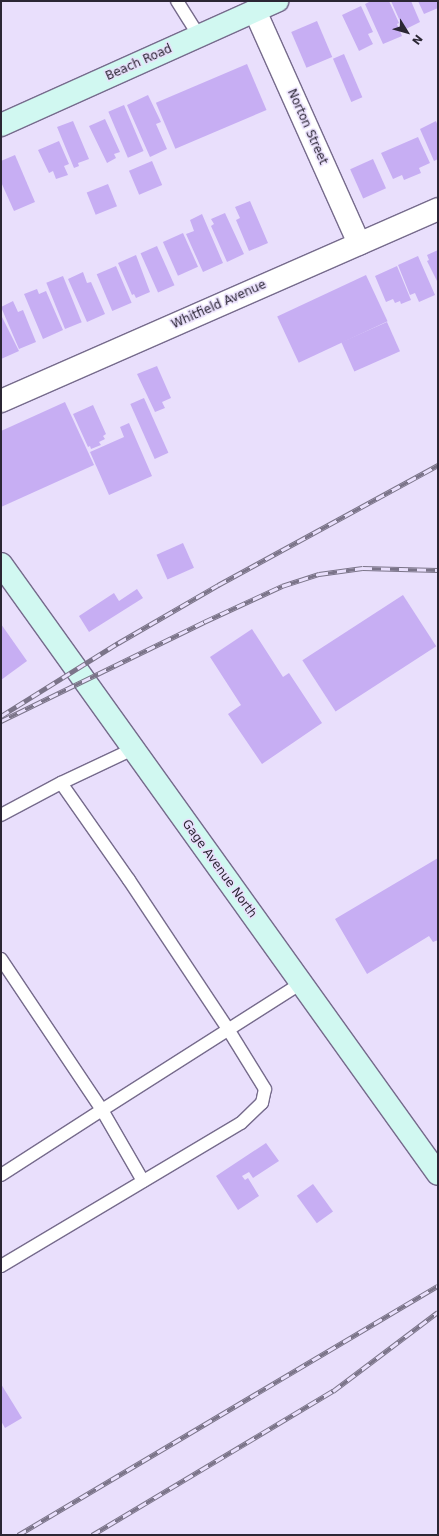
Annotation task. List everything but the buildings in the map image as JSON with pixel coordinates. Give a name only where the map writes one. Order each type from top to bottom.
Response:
[{"type":"main road","name":"Beach Road","points":[[1,125],[277,1]]},
{"type":"main road","name":"Gage Avenue North","points":[[1,564],[438,1174]]},
{"type":"street","name":"Norton Street","points":[[255,11],[359,244]]},
{"type":"street","name":"Whitfield Avenue","points":[[1,401],[438,210]]},
{"type":"lane","points":[[177,1],[199,36]]},
{"type":"lane","points":[[1,815],[61,783],[133,749]]},
{"type":"lane","points":[[1,1266],[240,1123],[262,1103],[265,1089],[228,1029],[129,880],[61,783]]},
{"type":"lane","points":[[1,958],[5,973],[102,1110],[143,1181]]},
{"type":"lane","points":[[1,1175],[301,983]]},
{"type":"railway","points":[[1,716],[118,643],[218,585],[438,465]]},
{"type":"railway","points":[[1,721],[204,622],[282,586],[319,574],[363,568],[438,570]]},
{"type":"railway","points":[[18,1535],[438,1286]]},
{"type":"railway","points":[[92,1535],[333,1391],[438,1312]]}]
